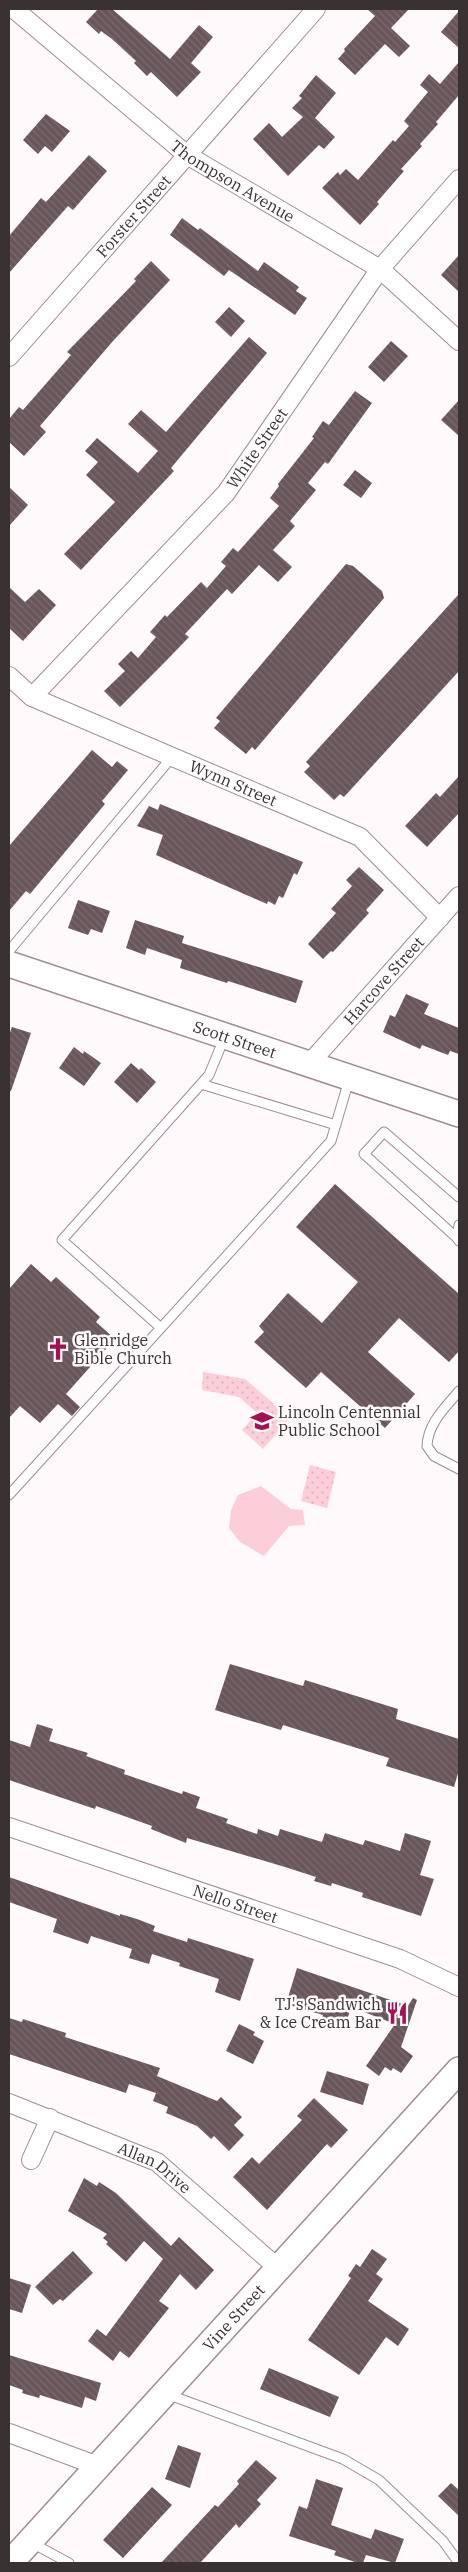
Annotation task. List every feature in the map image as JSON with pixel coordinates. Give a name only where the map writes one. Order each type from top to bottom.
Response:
[{"type":"street","name":"Thompson Avenue","points":[[14,9],[187,155],[380,269],[459,341]]},
{"type":"street","name":"Forster Street","points":[[9,357],[316,9]]},
{"type":"street","name":"White Street","points":[[32,697],[226,493],[380,269],[459,179]]},
{"type":"street","name":"Wynn Street","points":[[9,676],[32,697],[360,837],[440,918]]},
{"type":"street","name":"Harcove Street","points":[[308,1064],[459,896]]},
{"type":"street","name":"Scott Street","points":[[9,964],[459,1114]]},
{"type":"street","name":"Nello Street","points":[[9,1827],[400,1959],[459,1987]]},
{"type":"street","name":"Vine Street","points":[[10,2563],[459,2070]]},
{"type":"street","name":"Allan Drive","points":[[9,2103],[158,2162],[278,2268]]},
{"type":"street","points":[[31,2160],[50,2118]]},
{"type":"street","points":[[9,2433],[98,2466]]},
{"type":"lane","points":[[9,951],[172,757]]},
{"type":"lane","points":[[161,1328],[62,1240],[209,1075],[225,1036]]},
{"type":"lane","points":[[9,1495],[331,1141],[350,1078]]},
{"type":"lane","points":[[201,1084],[336,1125]]},
{"type":"lane","points":[[458,1240],[364,1154],[384,1132],[459,1197]]},
{"type":"lane","points":[[458,1240],[459,1225]]},
{"type":"lane","points":[[459,1391],[435,1419],[427,1436],[427,1446],[434,1456],[459,1469]]},
{"type":"lane","points":[[164,2392],[350,2464],[379,2480],[443,2541],[459,2563]]},
{"type":"lane","points":[[29,2541],[69,2563]]},
{"type":"shaded area","points":[[203,1372],[245,1379],[290,1418],[263,1449],[242,1430],[257,1413],[239,1397],[202,1390]]},
{"type":"shaded area","points":[[310,1465],[336,1472],[327,1508],[301,1501]]},
{"type":"shaded area","points":[[261,1486],[291,1509],[303,1510],[305,1525],[289,1526],[264,1556],[240,1542],[229,1528],[231,1510],[238,1495]]},
{"type":"building","points":[[98,9],[112,9],[170,59],[199,25],[213,37],[191,63],[201,72],[177,97],[151,72],[147,76],[134,63],[136,61],[112,39],[101,31],[99,34],[86,22]]},
{"type":"building","points":[[367,9],[409,9],[391,28],[410,46],[399,57],[385,44],[355,75],[338,59],[345,51],[344,49],[375,16]]},
{"type":"building","points":[[459,11],[459,48],[441,32]]},
{"type":"building","points":[[459,62],[459,95],[436,122],[438,124],[420,144],[422,146],[401,169],[404,171],[377,202],[379,204],[360,225],[322,188],[338,172],[340,175],[346,169],[358,180],[393,140],[395,142],[409,126],[404,121],[428,92],[420,85],[429,74],[440,84]]},
{"type":"building","points":[[316,75],[336,93],[315,118],[335,137],[324,149],[319,145],[288,176],[253,139],[269,123],[282,137],[303,117],[292,108],[302,98],[299,96]]},
{"type":"building","points":[[46,114],[70,131],[52,152],[45,146],[38,154],[23,140]]},
{"type":"building","points":[[89,155],[107,171],[73,210],[68,206],[9,273],[9,236],[41,198],[46,202]]},
{"type":"building","points":[[182,218],[198,230],[200,228],[258,271],[264,262],[299,287],[296,291],[307,298],[295,315],[229,270],[224,276],[170,235]]},
{"type":"building","points":[[459,255],[459,292],[441,275]]},
{"type":"building","points":[[151,261],[170,280],[113,341],[40,426],[46,432],[24,456],[9,442],[9,419],[19,407],[23,410],[71,355],[67,352],[136,281],[134,279]]},
{"type":"building","points":[[229,307],[245,321],[231,337],[215,322]]},
{"type":"building","points":[[249,337],[267,353],[171,468],[174,471],[81,570],[64,554],[115,502],[86,475],[98,462],[85,451],[97,438],[138,473],[158,451],[128,424],[141,410],[166,432]]},
{"type":"building","points":[[391,341],[408,356],[384,382],[368,367]]},
{"type":"building","points":[[355,391],[372,403],[328,464],[325,462],[308,483],[316,490],[290,521],[295,526],[273,550],[292,567],[278,582],[259,565],[232,594],[227,589],[185,634],[189,637],[120,707],[104,691],[125,671],[118,664],[131,651],[138,658],[156,637],[150,632],[165,615],[167,617],[201,582],[207,588],[226,566],[221,562],[233,548],[238,552],[279,506],[270,498],[279,486],[278,484],[314,438],[312,437],[323,421],[329,425]]},
{"type":"building","points":[[459,400],[459,436],[441,420]]},
{"type":"building","points":[[355,470],[372,483],[361,498],[343,485]]},
{"type":"building","points":[[9,487],[28,505],[9,526]]},
{"type":"building","points":[[346,564],[353,566],[382,591],[384,598],[255,750],[252,747],[246,754],[214,728],[220,721],[216,718]]},
{"type":"building","points":[[9,587],[25,602],[39,589],[56,605],[23,641],[9,628]]},
{"type":"building","points":[[459,594],[459,671],[344,797],[340,794],[334,800],[304,772],[310,766],[306,762]]},
{"type":"building","points":[[92,750],[112,767],[117,761],[128,770],[102,801],[105,804],[30,894],[26,891],[9,911],[9,846]]},
{"type":"building","points":[[459,776],[459,813],[427,847],[405,826],[436,793],[440,797]]},
{"type":"building","points":[[160,804],[303,862],[297,875],[294,873],[283,898],[279,896],[275,905],[268,901],[267,904],[156,855],[163,835],[137,826],[149,806],[158,810]]},
{"type":"building","points":[[359,867],[384,890],[366,910],[369,913],[333,952],[331,951],[323,959],[308,944],[336,913],[331,909],[352,886],[346,880]]},
{"type":"building","points":[[78,900],[110,911],[102,933],[91,929],[88,935],[68,928]]},
{"type":"building","points":[[135,920],[184,936],[182,943],[303,981],[296,1003],[180,968],[182,960],[147,948],[145,955],[126,948]]},
{"type":"building","points":[[406,994],[429,1004],[424,1014],[459,1028],[459,1054],[450,1051],[448,1055],[422,1045],[420,1049],[383,1032],[390,1015],[395,1017]]},
{"type":"building","points":[[12,1027],[31,1033],[11,1091],[9,1091],[9,1035]]},
{"type":"building","points":[[74,1047],[83,1054],[84,1051],[101,1063],[84,1086],[59,1068]]},
{"type":"building","points":[[131,1063],[139,1070],[141,1068],[156,1082],[137,1103],[114,1082]]},
{"type":"building","points":[[335,1184],[459,1294],[459,1351],[449,1362],[399,1318],[368,1352],[415,1394],[385,1428],[321,1372],[306,1388],[254,1342],[264,1332],[259,1326],[288,1293],[322,1323],[358,1282],[296,1227]]},
{"type":"building","name":"Glenridge Bible Church","points":[[31,1264],[51,1282],[56,1277],[100,1317],[96,1322],[115,1339],[66,1394],[80,1407],[72,1416],[58,1404],[40,1423],[20,1406],[9,1418],[9,1289]]},
{"type":"building","points":[[230,1664],[303,1686],[305,1680],[398,1709],[396,1719],[459,1739],[459,1770],[454,1787],[386,1766],[389,1758],[283,1725],[281,1730],[215,1710]]},
{"type":"building","points":[[37,1724],[53,1729],[49,1741],[88,1753],[86,1756],[125,1770],[124,1774],[182,1794],[183,1791],[200,1797],[196,1808],[228,1819],[226,1823],[257,1834],[258,1829],[278,1836],[280,1829],[322,1842],[325,1833],[363,1845],[365,1840],[400,1851],[405,1833],[431,1841],[420,1875],[434,1879],[421,1916],[362,1897],[363,1893],[332,1883],[331,1886],[314,1881],[316,1877],[285,1867],[187,1838],[186,1843],[151,1829],[152,1826],[96,1806],[95,1809],[9,1780],[9,1740],[30,1747]]},
{"type":"building","points":[[9,1877],[120,1916],[120,1914],[137,1919],[155,1926],[153,1931],[187,1942],[188,1938],[254,1959],[240,2001],[215,1992],[219,1979],[179,1966],[180,1963],[152,1954],[149,1964],[129,1958],[132,1949],[91,1936],[88,1944],[53,1932],[57,1919],[9,1902]]},
{"type":"building","points":[[297,1968],[408,2006],[413,1998],[417,2000],[401,2047],[413,2056],[401,2073],[393,2068],[391,2071],[385,2067],[379,2076],[366,2066],[395,2024],[351,2007],[345,2027],[321,2020],[323,2015],[286,2004]]},
{"type":"building","points":[[9,2018],[22,2022],[23,2019],[66,2033],[65,2037],[160,2068],[157,2076],[217,2101],[221,2097],[242,2117],[234,2125],[244,2135],[229,2151],[214,2136],[211,2139],[197,2126],[166,2113],[168,2107],[153,2101],[156,2093],[129,2084],[126,2093],[9,2054]]},
{"type":"building","points":[[239,2024],[255,2032],[253,2035],[264,2041],[253,2064],[226,2051]]},
{"type":"building","points":[[327,2071],[369,2084],[363,2105],[320,2092]]},
{"type":"building","points":[[314,2098],[348,2130],[331,2148],[327,2144],[267,2210],[233,2177],[252,2157],[259,2164],[302,2120],[297,2116]]},
{"type":"building","points":[[84,2178],[97,2186],[99,2182],[116,2193],[171,2246],[179,2237],[214,2270],[196,2290],[180,2274],[159,2301],[169,2308],[129,2358],[120,2351],[113,2361],[88,2341],[97,2329],[106,2336],[163,2259],[144,2241],[126,2262],[106,2244],[108,2242],[103,2238],[107,2234],[68,2211]]},
{"type":"building","points":[[372,2249],[387,2259],[376,2274],[383,2279],[368,2301],[409,2329],[398,2346],[386,2337],[359,2375],[308,2340],[351,2278],[348,2276],[356,2264],[360,2267]]},
{"type":"building","points":[[73,2251],[93,2273],[63,2301],[60,2299],[53,2305],[35,2287]]},
{"type":"building","points":[[9,2278],[31,2285],[22,2313],[9,2309]]},
{"type":"building","points":[[9,2355],[101,2383],[96,2401],[85,2397],[82,2408],[40,2395],[39,2398],[22,2393],[23,2390],[9,2385]]},
{"type":"building","points":[[269,2368],[339,2397],[330,2417],[260,2389]]},
{"type":"building","points":[[178,2445],[201,2453],[190,2488],[165,2479]]},
{"type":"building","points":[[256,2460],[277,2478],[257,2500],[261,2504],[239,2528],[236,2524],[200,2563],[161,2563],[215,2505],[218,2507],[239,2484],[237,2481]]},
{"type":"building","points":[[316,2479],[343,2488],[331,2525],[371,2539],[375,2529],[404,2539],[395,2563],[366,2555],[363,2563],[358,2563],[334,2555],[336,2551],[289,2536],[299,2506],[307,2509]]},
{"type":"building","points":[[451,2483],[459,2490],[459,2516],[438,2496]]},
{"type":"building","points":[[152,2487],[172,2505],[123,2558],[103,2540]]},
{"type":"place","name":"Glenridge Bible Church","points":[[58,1349]]},
{"type":"place","name":"Lincoln Centennial Public School","points":[[262,1421]]},
{"type":"place","name":"TJ's Sandwich & Ice Cream Bar","points":[[397,2013]]}]
